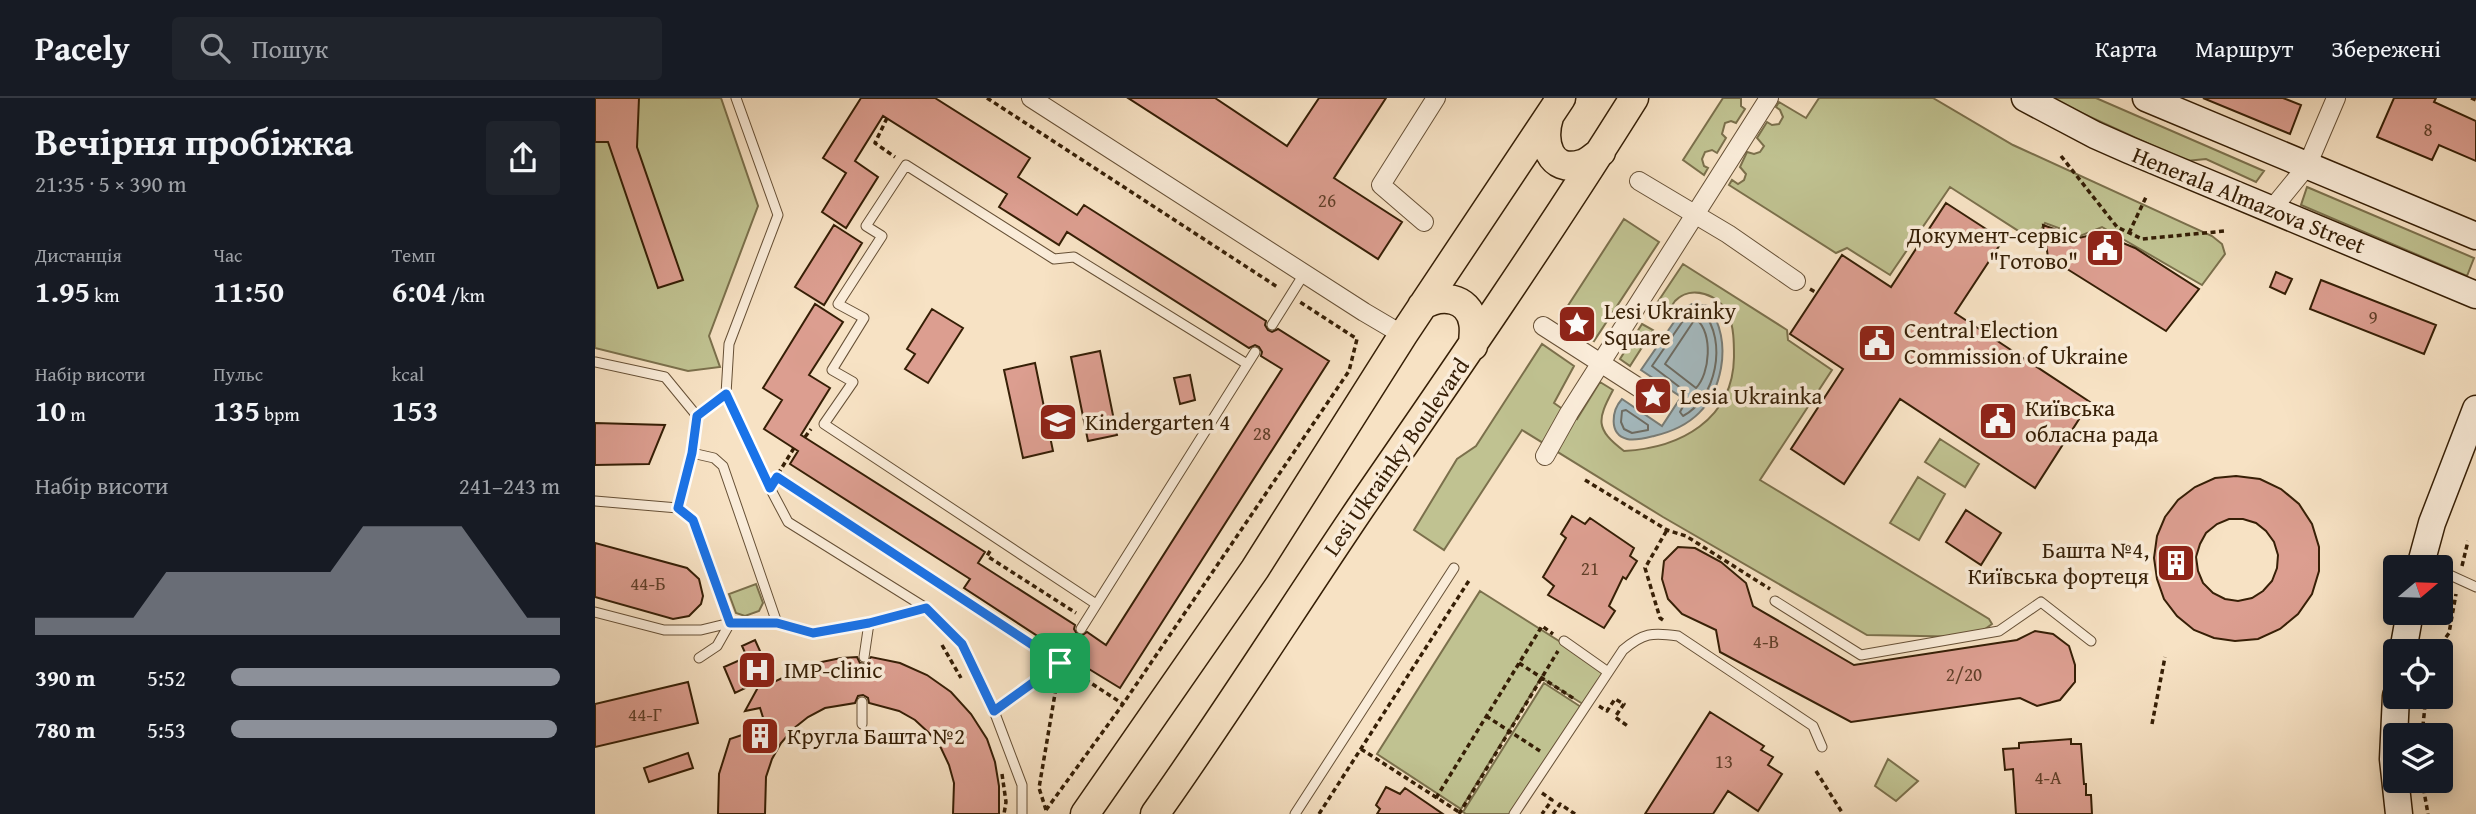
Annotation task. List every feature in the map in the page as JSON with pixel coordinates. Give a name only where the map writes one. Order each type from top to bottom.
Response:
[{"type":"main road","name":"Lesi Ukrainky Boulevard","points":[[1155,814],[1361,507],[1473,346],[1634,98]]},
{"type":"main road","name":"Henerala Almazova Street","points":[[2025,98],[2095,135],[2476,295]]},
{"type":"main road","points":[[2146,98],[2476,236]]},
{"type":"main road","points":[[1555,107],[1544,135],[1545,144],[1553,157],[1568,165],[1584,164],[1601,152]]},
{"type":"main road","points":[[1085,814],[1255,569],[1403,335],[1555,107]]},
{"type":"main road","points":[[1422,306],[1442,298],[1460,303],[1470,313],[1473,346]]},
{"type":"main road","points":[[2430,555],[2432,523],[2475,412]]},
{"type":"main road","points":[[2395,709],[2393,759],[2399,814]]},
{"type":"street","points":[[1031,98],[1403,335]]},
{"type":"street","points":[[1423,222],[1381,185],[1436,98]]},
{"type":"street","points":[[1545,456],[1769,98]]},
{"type":"street","points":[[2271,210],[2307,166],[2336,98]]},
{"type":"street","points":[[1639,181],[1728,234],[1796,281]]},
{"type":"street","points":[[1543,326],[1641,390]]},
{"type":"lane","points":[[736,98],[778,215],[729,344],[726,394],[788,522],[926,608],[962,644],[994,711],[1022,785],[1021,814]]},
{"type":"lane","points":[[1096,604],[824,424],[853,382],[832,370],[863,318],[838,304],[882,236],[866,226],[906,165],[1054,259],[1074,257],[1247,364]]},
{"type":"lane","points":[[1272,325],[1304,274]]},
{"type":"lane","points":[[1081,628],[1255,352]]},
{"type":"lane","points":[[595,362],[665,377],[697,416]]},
{"type":"lane","points":[[678,508],[692,453],[697,416],[726,394]]},
{"type":"lane","points":[[692,453],[714,458],[723,466],[777,623]]},
{"type":"lane","points":[[595,501],[678,508],[693,520],[730,623],[717,646],[699,658]]},
{"type":"lane","points":[[1295,814],[1454,568]]},
{"type":"lane","points":[[2453,576],[2476,587]]},
{"type":"lane","points":[[1776,597],[1861,655],[1999,631],[2041,602],[2091,641]]},
{"type":"lane","points":[[595,612],[664,631],[701,630],[730,623],[777,623],[813,633],[869,623],[926,608]]},
{"type":"lane","points":[[864,657],[869,623]]},
{"type":"lane","points":[[1514,814],[1623,650],[1637,638],[1656,632],[1678,636],[1813,726],[1822,747]]},
{"type":"lane","points":[[1564,641],[1608,672]]},
{"type":"lane","points":[[994,711],[1063,658]]},
{"type":"lane","points":[[862,702],[862,724]]},
{"type":"path","points":[[987,98],[1357,339],[1349,371],[1123,704],[1046,810],[1039,788],[1063,658]]},
{"type":"path","points":[[2471,98],[2476,100]]},
{"type":"path","points":[[887,118],[875,143],[897,158]]},
{"type":"path","points":[[2061,156],[2117,227],[2142,239],[2225,231]]},
{"type":"path","points":[[2129,233],[2147,195]]},
{"type":"path","points":[[805,437],[811,429]]},
{"type":"path","points":[[795,448],[777,477],[1063,658],[1123,704]]},
{"type":"path","points":[[1585,480],[1667,530],[1686,536],[1776,597]]},
{"type":"path","points":[[1645,568],[1667,530]]},
{"type":"path","points":[[2444,639],[2449,633],[2468,541]]},
{"type":"path","points":[[1319,814],[1470,579]]},
{"type":"path","points":[[1436,798],[1542,626]]},
{"type":"path","points":[[940,640],[967,689]]},
{"type":"path","points":[[1360,749],[1459,813],[1564,641]]},
{"type":"path","points":[[2152,724],[2165,657]]},
{"type":"path","points":[[1519,663],[1607,712],[1615,699],[1623,704],[1615,717],[1629,727]]},
{"type":"path","points":[[1486,716],[1551,758]]},
{"type":"path","points":[[1000,764],[1006,802],[1005,814]]},
{"type":"path","points":[[1816,771],[1843,814]]},
{"type":"path","points":[[1532,787],[1552,800],[1542,814]]},
{"type":"path","points":[[2424,793],[2428,814]]},
{"type":"path","points":[[1553,814],[1560,804],[1575,814]]},
{"type":"green space","points":[[595,98],[721,98],[758,206],[709,336],[720,367],[688,371],[595,348]]},
{"type":"green space","points":[[1723,98],[1741,98],[1741,106],[1745,109],[1736,123],[1725,123],[1722,134],[1726,138],[1717,153],[1712,150],[1705,152],[1702,159],[1704,166],[1708,168],[1704,175],[1683,160]]},
{"type":"green space","points":[[1819,98],[1933,98],[2013,145],[2212,236],[2222,244],[2225,254],[2202,285],[2102,227],[2080,236],[2045,223],[2034,241],[1950,187],[1890,275],[1847,248],[1836,253],[1729,185],[1732,180],[1738,184],[1744,180],[1746,174],[1740,167],[1747,152],[1760,152],[1764,146],[1757,138],[1767,122],[1772,125],[1779,124],[1783,117],[1776,107],[1779,102],[1806,118]]},
{"type":"green space","points":[[2049,98],[2096,98],[2264,171],[2256,182],[2206,159],[2186,161]]},
{"type":"green space","points":[[2307,187],[2474,258],[2467,276],[2301,205]]},
{"type":"green space","points":[[1624,219],[1659,242],[1594,341],[1560,318]]},
{"type":"green space","points":[[1683,264],[1787,330],[1788,340],[1832,370],[1760,480],[1989,619],[1992,624],[1974,637],[1867,635],[1663,517],[1522,430],[1444,550],[1414,530],[1457,459],[1476,446],[1542,344],[1574,366],[1554,403],[1577,419],[1600,382],[1613,390],[1604,409],[1602,424],[1608,436],[1624,451],[1645,449],[1683,437],[1714,414],[1731,379],[1734,341],[1728,314],[1712,297],[1697,293],[1682,296],[1675,301],[1666,315],[1655,306]]},
{"type":"green space","points":[[1642,324],[1653,330],[1630,366],[1620,359]]},
{"type":"green space","points":[[1940,439],[1979,464],[1965,487],[1925,462]]},
{"type":"green space","points":[[1918,477],[1945,494],[1919,540],[1890,523]]},
{"type":"green space","points":[[756,584],[763,603],[759,611],[745,616],[736,613],[729,594]]},
{"type":"green space","points":[[1480,591],[1608,672],[1586,706],[1541,678],[1461,809],[1377,754]]},
{"type":"green space","points":[[1544,683],[1581,707],[1511,814],[1466,814],[1463,812]]},
{"type":"green space","points":[[1888,759],[1918,781],[1896,801],[1875,786]]},
{"type":"water","points":[[1692,304],[1708,306],[1721,335],[1721,368],[1713,393],[1699,413],[1680,427],[1641,439],[1630,440],[1621,436],[1614,427],[1614,415],[1622,399],[1662,426],[1681,397],[1641,370],[1683,309]]},
{"type":"building","points":[[595,98],[639,98],[637,147],[683,280],[658,288],[608,142],[595,142]]},
{"type":"building","points":[[861,98],[935,98],[1030,158],[1018,177],[1077,215],[1084,205],[1266,321],[1268,330],[1272,332],[1278,329],[1329,361],[1120,688],[1071,658],[1069,648],[1059,650],[964,588],[970,579],[790,464],[798,451],[764,429],[782,400],[763,388],[815,304],[843,322],[809,375],[830,388],[801,435],[985,552],[978,563],[1075,625],[1077,634],[1081,636],[1087,632],[1106,645],[1282,369],[1261,356],[1259,347],[1255,345],[1249,348],[1067,232],[1059,245],[999,207],[1007,194],[883,116],[855,161],[878,177],[846,228],[822,212],[846,173],[823,158]]},
{"type":"building","points":[[1128,98],[1215,98],[1287,146],[1319,98],[1386,98],[1334,178],[1402,222],[1378,259]]},
{"type":"building","points":[[2203,98],[2283,98],[2301,105],[2290,134]]},
{"type":"building","points":[[2394,98],[2436,98],[2434,102],[2476,121],[2476,161],[2439,145],[2432,160],[2377,137]]},
{"type":"building","name":"Central Election Commission of Ukraine","points":[[1946,203],[2003,240],[1955,313],[2090,402],[2035,488],[1900,399],[1844,484],[1791,449],[1843,369],[1790,334],[1842,255],[1891,287]]},
{"type":"building","points":[[834,225],[862,243],[824,305],[795,287]]},
{"type":"building","points":[[2043,225],[2079,238],[2099,233],[2135,248],[2199,289],[2166,331],[2048,257]]},
{"type":"building","points":[[2276,272],[2292,279],[2285,294],[2270,287]]},
{"type":"building","points":[[2321,280],[2436,325],[2424,354],[2310,309]]},
{"type":"building","points":[[932,309],[963,328],[928,383],[905,369],[915,354],[907,349]]},
{"type":"building","points":[[1100,351],[1117,435],[1088,441],[1071,357]]},
{"type":"building","points":[[1035,363],[1053,451],[1023,458],[1004,370]]},
{"type":"building","points":[[1190,375],[1195,400],[1180,404],[1174,378]]},
{"type":"building","points":[[595,423],[665,425],[649,464],[595,465]]},
{"type":"building","name":"Башта №4, Київська фортеця","points":[[2236,476],[2260,479],[2281,489],[2299,504],[2312,524],[2319,547],[2319,571],[2312,594],[2298,614],[2280,629],[2258,639],[2235,641],[2214,638],[2194,630],[2177,616],[2164,599],[2157,579],[2154,558],[2157,536],[2165,517],[2178,500],[2195,487],[2215,478]],"holes":[[[2229,519],[2256,523],[2266,531],[2274,542],[2278,555],[2272,581],[2252,598],[2238,601],[2213,593],[2203,583],[2196,557],[2206,533],[2217,524]]]},
{"type":"building","points":[[1966,510],[2001,533],[1981,565],[1946,542]]},
{"type":"building","points":[[1572,516],[1585,524],[1590,518],[1634,548],[1630,556],[1637,561],[1626,579],[1623,577],[1609,606],[1615,611],[1604,628],[1548,595],[1554,586],[1543,577],[1566,538],[1561,534]]},
{"type":"building","points":[[595,543],[687,568],[699,579],[703,596],[701,604],[689,616],[673,619],[595,597]]},
{"type":"building","points":[[1678,547],[1695,548],[1721,562],[1746,583],[1753,606],[1854,665],[2017,640],[2035,631],[2053,634],[2069,646],[2075,665],[2075,682],[2060,700],[2037,706],[2020,698],[1851,722],[1720,652],[1716,630],[1682,614],[1668,599],[1662,579],[1664,561]]},
{"type":"building","name":"Кругла Башта №2","points":[[755,640],[774,682],[812,664],[857,657],[860,663],[866,664],[871,657],[900,663],[927,675],[951,692],[971,714],[987,739],[999,786],[999,814],[953,814],[954,783],[941,748],[915,720],[899,711],[869,703],[868,698],[863,695],[858,696],[855,703],[825,708],[808,717],[781,743],[766,777],[765,814],[718,814],[719,774],[730,739],[766,727],[760,708],[745,711],[762,680],[735,693],[724,667],[747,657],[742,646]]},
{"type":"building","points":[[688,682],[698,723],[595,747],[595,704]]},
{"type":"building","points":[[1710,712],[1764,746],[1761,750],[1773,757],[1768,765],[1782,774],[1758,811],[1728,791],[1713,814],[1645,814]]},
{"type":"building","points":[[2071,739],[2071,744],[2081,744],[2084,784],[2086,795],[2091,795],[2092,814],[2016,814],[2013,769],[2005,770],[2003,749],[2019,748],[2019,743]]},
{"type":"building","points":[[688,753],[693,768],[649,782],[644,768]]},
{"type":"building","points":[[1386,787],[1400,794],[1405,788],[1443,814],[1377,814],[1380,809],[1376,805]]},
{"type":"place","name":"Документ-сервіс \"Готово\"","points":[[2105,248]]},
{"type":"place","name":"Lesi Ukrainky Square","points":[[1577,324]]},
{"type":"place","name":"Central Election Commission of Ukraine","points":[[1877,343]]},
{"type":"place","name":"Lesia Ukrainka","points":[[1653,396]]},
{"type":"place","name":"Київська обласна рада","points":[[1998,421]]},
{"type":"place","name":"Kindergarten 4","points":[[1058,422]]},
{"type":"place","name":"Башта №4, Київська фортеця","points":[[2176,563]]},
{"type":"place","name":"IMP-clinic","points":[[757,670]]},
{"type":"place","name":"Кругла Башта №2","points":[[760,736]]},
{"type":"route","points":[[726,394],[770,488],[777,477],[1060,663],[994,711],[962,644],[926,608],[869,623],[813,633],[777,623],[730,623],[693,520],[678,508],[692,453],[697,416],[726,394]]}]
